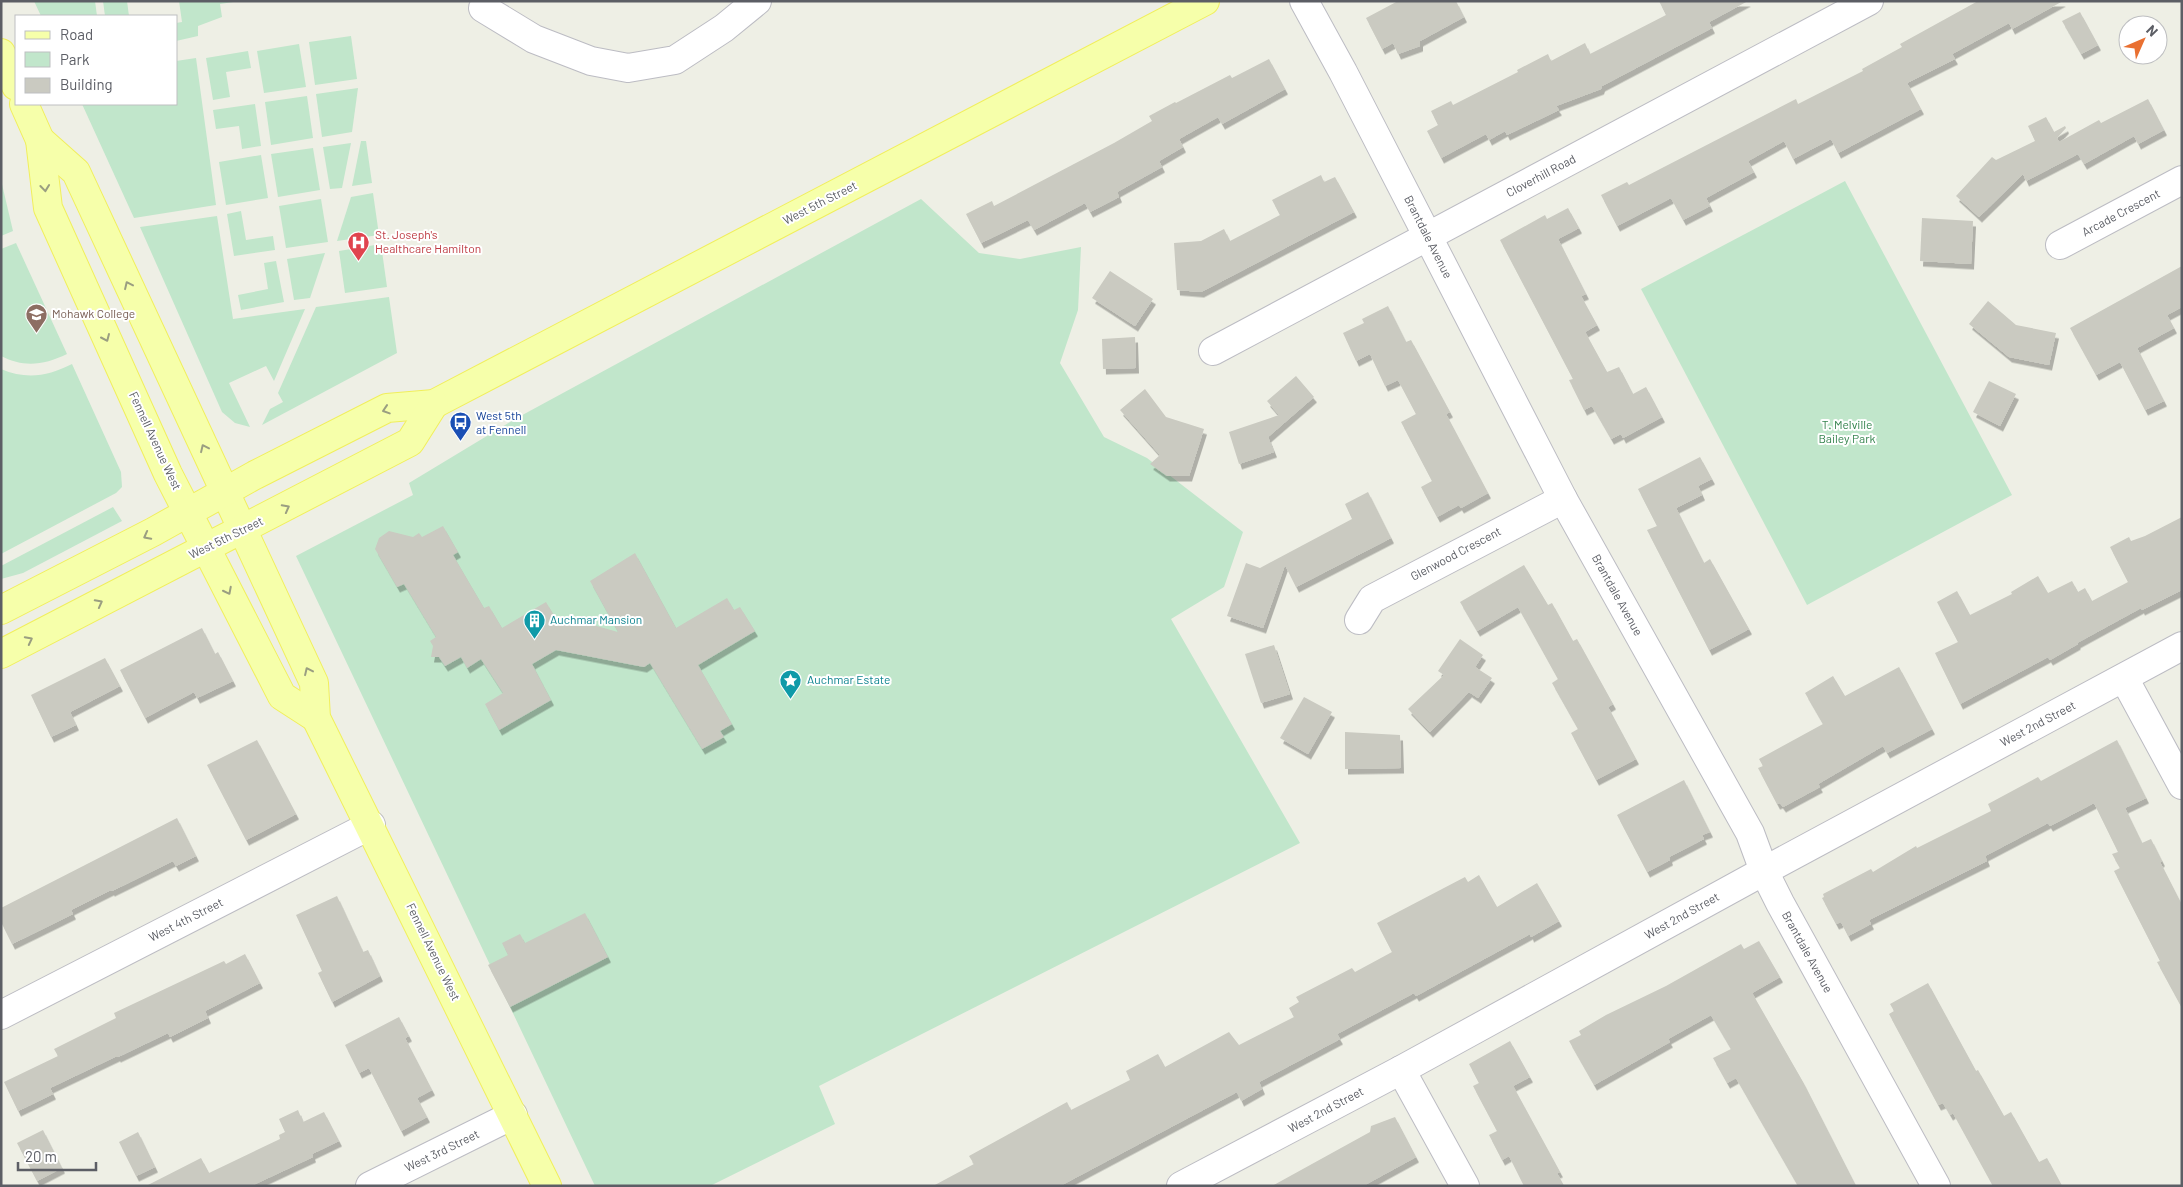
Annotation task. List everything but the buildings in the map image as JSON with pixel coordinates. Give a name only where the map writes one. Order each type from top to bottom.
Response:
[{"type":"main road","name":"West 5th Street","points":[[1,610],[387,408],[434,404],[1205,1]]},
{"type":"main road","points":[[1,53],[15,84]]},
{"type":"main road","name":"Fennell Avenue West","points":[[24,105],[40,140],[48,208],[168,474],[282,696],[316,718]]},
{"type":"main road","name":"Fennell Avenue West","points":[[40,140],[76,172],[314,683],[316,718],[371,825],[548,1186]]},
{"type":"main road","name":"West 5th Street","points":[[1,654],[410,442],[434,404]]},
{"type":"street","points":[[483,8],[534,39],[590,61],[628,68],[675,60],[724,28],[757,1]]},
{"type":"street","name":"Brantdale Avenue","points":[[1304,1],[1343,72],[1564,499],[1750,833],[1764,871],[1936,1186]]},
{"type":"street","name":"Cloverhill Road","points":[[1213,351],[1869,1]]},
{"type":"street","name":"Arcade Crescent","points":[[2060,246],[2182,180]]},
{"type":"street","name":"Glenwood Crescent","points":[[1358,620],[1372,598],[1564,499]]},
{"type":"street","name":"West 2nd Street","points":[[1181,1186],[1401,1070],[1764,871],[2182,646]]},
{"type":"street","points":[[2124,678],[2182,785]]},
{"type":"street","name":"West 4th Street","points":[[1,1015],[371,825]]},
{"type":"street","points":[[1401,1070],[1465,1186]]},
{"type":"street","name":"West 3rd Street","points":[[370,1186],[513,1115]]},
{"type":"green space","points":[[34,1],[95,1],[97,15],[41,15]]},
{"type":"green space","points":[[103,1],[127,1],[129,15],[105,15]]},
{"type":"green space","points":[[179,1],[240,1],[220,4],[222,17],[198,26],[198,36],[178,41],[178,23],[182,22]]},
{"type":"green space","points":[[351,36],[357,79],[315,85],[309,42]]},
{"type":"green space","points":[[299,44],[306,87],[264,93],[257,51]]},
{"type":"green space","points":[[248,51],[251,68],[226,72],[230,97],[213,100],[206,58]]},
{"type":"green space","points":[[196,58],[216,205],[134,218],[82,105],[178,105],[178,61]]},
{"type":"green space","points":[[358,88],[352,132],[322,137],[316,94]]},
{"type":"green space","points":[[307,96],[313,138],[271,145],[265,102]]},
{"type":"green space","points":[[255,104],[261,146],[242,149],[239,126],[216,129],[213,110]]},
{"type":"green space","points":[[361,141],[366,141],[372,183],[352,186]]},
{"type":"green space","points":[[351,143],[342,188],[330,189],[323,147]]},
{"type":"green space","points":[[313,148],[320,190],[278,197],[271,154]]},
{"type":"green space","points":[[261,155],[268,198],[226,205],[219,162]]},
{"type":"green space","points":[[1,180],[13,231],[1,236]]},
{"type":"green space","name":"T. Melville Bailey Park","points":[[1845,181],[2012,495],[1807,605],[1641,289]]},
{"type":"green space","points":[[373,193],[379,235],[337,241],[351,197]]},
{"type":"green space","points":[[321,199],[328,242],[286,248],[279,206]]},
{"type":"green space","name":"Auchmar Estate","points":[[921,199],[979,253],[1020,259],[1081,247],[1078,310],[1060,363],[1104,437],[1147,458],[1243,532],[1224,587],[1171,619],[1300,843],[819,1086],[835,1124],[710,1186],[595,1186],[296,556],[413,495],[409,483],[515,419]]},
{"type":"green space","points":[[241,211],[246,240],[273,236],[275,250],[234,256],[227,214]]},
{"type":"green space","points":[[217,216],[233,319],[305,309],[274,381],[266,366],[229,383],[250,427],[235,423],[222,412],[140,227]]},
{"type":"green space","points":[[16,243],[67,354],[50,361],[26,364],[1,356],[1,249]]},
{"type":"green space","points":[[381,244],[387,287],[345,293],[339,251]]},
{"type":"green space","points":[[325,253],[310,298],[294,300],[287,259]]},
{"type":"green space","points":[[276,261],[284,302],[241,310],[238,295],[268,289],[264,263]]},
{"type":"green space","points":[[389,297],[397,353],[262,425],[270,409],[283,402],[278,393],[316,307]]},
{"type":"green space","points":[[72,364],[121,472],[122,487],[116,493],[1,554],[1,369],[20,375],[37,375],[46,374]]},
{"type":"green space","points":[[113,507],[122,521],[23,573],[1,579],[1,566]]},
{"type":"place","name":"St. Joseph's Healthcare Hamilton","points":[[359,261]]},
{"type":"place","name":"Mohawk College","points":[[36,333]]},
{"type":"place","name":"West 5th at Fennell","points":[[460,442]]},
{"type":"place","name":"Auchmar Mansion","points":[[534,639]]},
{"type":"place","name":"Auchmar Estate","points":[[791,699]]}]
